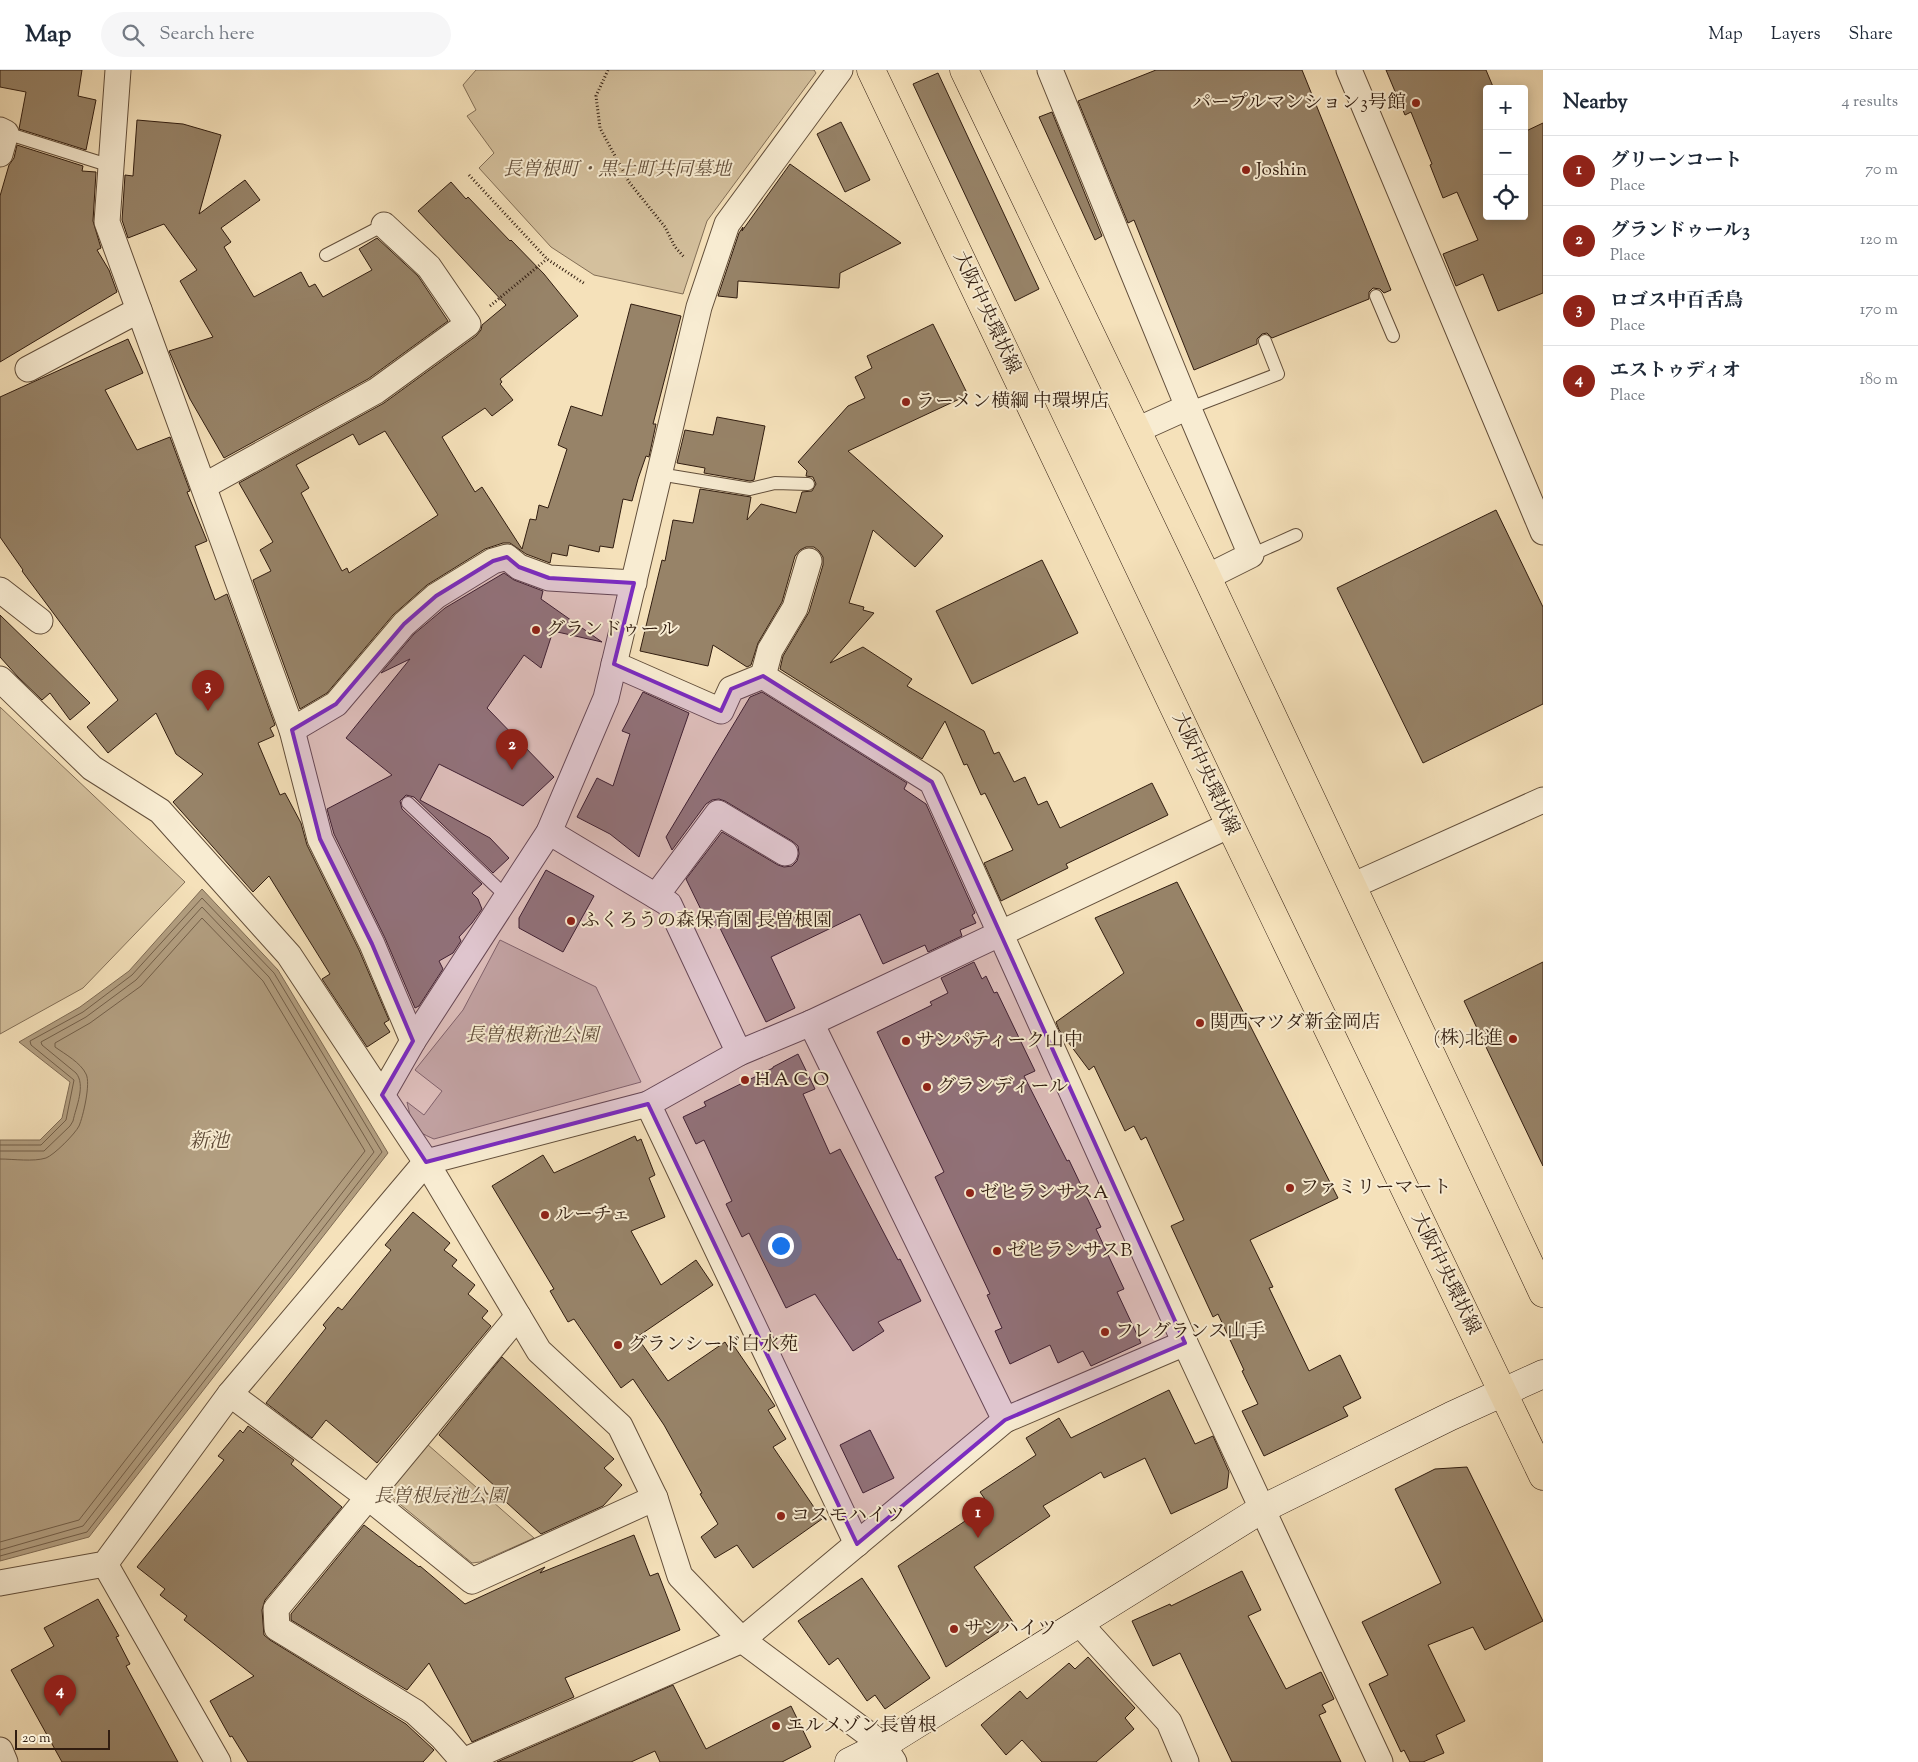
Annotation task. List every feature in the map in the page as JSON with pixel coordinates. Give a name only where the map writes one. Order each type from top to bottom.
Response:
[{"type":"main road","name":"大阪中央環状線","points":[[870,70],[1543,1476]]},
{"type":"main road","points":[[964,70],[1208,577],[1543,1293]]},
{"type":"street","points":[[118,70],[107,222],[292,730],[320,839],[372,944],[413,1041]]},
{"type":"street","points":[[382,1095],[413,1041],[549,832],[606,698],[699,307],[727,224],[840,70]]},
{"type":"street","points":[[1050,70],[1251,555],[1208,577]]},
{"type":"street","points":[[1349,70],[1543,532]]},
{"type":"street","points":[[204,486],[376,391],[468,324],[429,267],[384,225]]},
{"type":"street","points":[[28,369],[139,310]]},
{"type":"street","points":[[1137,430],[1188,406]]},
{"type":"street","points":[[292,730],[336,704],[404,624],[436,596],[493,561],[507,557],[520,567],[549,578],[634,582]]},
{"type":"street","points":[[763,676],[770,650],[795,608],[809,561]]},
{"type":"street","points":[[0,590],[40,621]]},
{"type":"street","points":[[614,664],[721,711],[731,689],[763,676]]},
{"type":"street","points":[[763,676],[932,782],[1185,1342],[1380,1762]]},
{"type":"street","points":[[0,679],[92,768],[160,810],[290,955],[426,1162],[539,1351],[620,1426],[655,1498],[680,1576],[742,1640],[888,1753]]},
{"type":"street","points":[[1352,886],[1543,800]]},
{"type":"street","points":[[656,896],[718,813],[786,852]]},
{"type":"street","points":[[0,1583],[105,1564],[230,1394],[426,1162],[648,1104],[739,1054],[810,1023],[1230,825]]},
{"type":"street","points":[[549,832],[669,904],[739,1054]]},
{"type":"street","points":[[810,1023],[1005,1420]]},
{"type":"street","points":[[648,1104],[857,1544]]},
{"type":"street","points":[[518,1316],[276,1609],[277,1628],[415,1712],[442,1737],[462,1762],[742,1640],[1005,1420],[1185,1342]]},
{"type":"street","points":[[849,1762],[888,1753],[1080,1624],[1262,1509],[1543,1374]]},
{"type":"street","points":[[230,1394],[368,1498],[472,1581],[655,1498]]},
{"type":"street","points":[[105,1564],[218,1762]]},
{"type":"street","points":[[1080,1624],[1169,1722],[1186,1762]]},
{"type":"street","points":[[0,1750],[5,1762]]},
{"type":"lane","points":[[2,139],[111,166]]},
{"type":"lane","points":[[326,255],[384,225]]},
{"type":"lane","points":[[1376,296],[1393,336]]},
{"type":"lane","points":[[1188,406],[1200,404],[1278,374],[1265,341]]},
{"type":"lane","points":[[659,474],[750,489],[775,483],[808,484]]},
{"type":"lane","points":[[1251,555],[1296,535]]},
{"type":"lane","points":[[408,803],[507,897]]},
{"type":"path","points":[[608,70],[596,96],[600,128],[629,182],[665,228],[675,247],[693,264],[712,270]]},
{"type":"path","points":[[469,175],[547,259],[584,284]]},
{"type":"path","points":[[468,324],[547,259]]},
{"type":"highlighted area","points":[[507,557],[519,567],[549,578],[634,583],[614,664],[721,711],[731,689],[763,676],[932,782],[1185,1343],[1005,1420],[857,1544],[648,1104],[426,1162],[382,1095],[413,1041],[372,944],[320,839],[292,730],[336,704],[404,624],[436,596],[493,561]]},
{"type":"green space","name":"長曽根町・黒土町共同墓地","points":[[476,70],[814,70],[816,73],[707,221],[683,294],[594,275],[551,247],[479,168],[494,153],[467,116],[476,110],[463,85]]},
{"type":"green space","points":[[0,707],[185,882],[83,988],[0,1034]]},
{"type":"green space","name":"長曽根新池公園","points":[[500,940],[596,987],[641,1082],[434,1139],[421,1133],[414,1125],[407,1102],[424,1115],[442,1091],[415,1070],[463,1010]]},
{"type":"green space","name":"長曽根辰池公園","points":[[427,1444],[534,1538],[480,1562],[472,1563],[390,1496],[390,1491]]},
{"type":"water","name":"新池","points":[[202,889],[278,970],[388,1153],[89,1537],[0,1561],[0,1140],[40,1140],[62,1118],[70,1082],[19,1042],[80,1007],[129,971]]},
{"type":"building","points":[[0,70],[82,70],[78,96],[96,100],[86,150],[19,129],[26,92],[0,87]]},
{"type":"building","points":[[1156,70],[1302,70],[1391,290],[1384,293],[1380,289],[1373,288],[1369,292],[1369,299],[1272,338],[1267,333],[1262,334],[1257,339],[1257,344],[1194,370],[1134,220],[1128,223],[1078,101]]},
{"type":"building","points":[[1386,70],[1486,70],[1492,85],[1483,85],[1483,220],[1528,220],[1528,130],[1543,123],[1543,293],[1498,311],[1483,274],[1456,286],[1443,254],[1478,240],[1457,192],[1443,198],[1430,165],[1432,164],[1411,112],[1405,115]]},
{"type":"building","points":[[938,73],[1039,289],[1015,301],[913,84]]},
{"type":"building","points":[[1052,112],[1102,236],[1095,240],[1039,117]]},
{"type":"building","points":[[137,120],[183,124],[221,135],[199,214],[245,180],[260,200],[221,228],[231,242],[224,247],[254,297],[301,272],[309,287],[315,284],[323,297],[372,270],[359,249],[377,238],[418,276],[448,321],[368,379],[224,458],[190,399],[169,351],[213,337],[180,281],[197,270],[164,224],[128,238],[122,220],[125,175],[133,176]]},
{"type":"building","points":[[841,122],[870,180],[845,192],[817,134]]},
{"type":"building","points":[[17,145],[83,166],[82,171],[96,172],[93,221],[101,248],[97,250],[109,270],[117,292],[0,362],[0,196]]},
{"type":"building","points":[[790,164],[901,243],[840,273],[839,288],[738,281],[737,298],[718,296],[739,233]]},
{"type":"building","points":[[451,182],[466,199],[468,197],[544,274],[578,316],[500,379],[502,382],[500,384],[513,400],[492,416],[485,408],[442,437],[475,492],[482,487],[522,549],[530,519],[536,520],[539,505],[548,508],[567,449],[558,445],[571,406],[602,416],[631,304],[681,316],[653,424],[656,424],[649,457],[646,456],[632,501],[623,499],[613,548],[600,546],[599,552],[569,545],[567,556],[552,553],[550,563],[526,554],[510,543],[503,543],[485,549],[427,585],[393,615],[327,693],[300,709],[253,580],[271,571],[260,550],[273,542],[239,483],[384,403],[476,336],[481,330],[482,325],[506,305],[418,211]],"holes":[[[385,431],[438,515],[349,573],[347,568],[342,571],[301,493],[309,488],[296,465],[353,434],[359,445]]]},
{"type":"building","points":[[933,324],[968,395],[848,451],[943,536],[915,567],[873,530],[849,603],[864,607],[863,610],[874,613],[830,663],[863,647],[912,679],[907,686],[984,731],[994,754],[999,752],[1014,782],[1025,777],[1038,805],[1047,801],[1060,828],[1152,783],[1168,815],[1066,864],[1068,868],[1001,901],[984,863],[1013,850],[985,793],[981,795],[967,764],[964,765],[945,721],[922,759],[780,669],[783,656],[809,612],[823,565],[823,557],[814,547],[806,547],[795,556],[782,602],[758,643],[751,665],[747,667],[713,645],[708,666],[640,651],[662,560],[665,561],[673,520],[693,523],[700,489],[751,497],[747,520],[761,504],[796,513],[802,492],[812,491],[816,484],[813,477],[806,476],[807,471],[798,462],[848,406],[865,398],[855,377],[872,368],[867,356]]},
{"type":"building","points":[[128,339],[143,373],[105,390],[137,450],[170,437],[190,491],[187,492],[207,541],[195,546],[215,600],[227,594],[275,725],[270,728],[274,736],[258,743],[280,795],[285,793],[301,823],[307,845],[359,950],[389,1020],[384,1023],[390,1032],[367,1047],[322,979],[330,974],[269,876],[253,892],[173,802],[203,774],[176,754],[156,713],[108,753],[87,727],[118,700],[22,571],[0,537],[0,397]]},
{"type":"building","points":[[717,417],[765,426],[754,480],[750,481],[704,473],[705,468],[677,463],[685,430],[713,435]]},
{"type":"building","points":[[1496,510],[1543,607],[1543,704],[1423,763],[1337,588]]},
{"type":"building","points":[[1042,560],[1078,633],[972,684],[936,611]]},
{"type":"building","points":[[504,573],[514,580],[543,591],[541,599],[602,642],[553,631],[541,668],[524,655],[487,708],[554,777],[523,806],[439,764],[420,800],[490,838],[509,858],[493,873],[414,797],[406,795],[400,801],[402,809],[482,884],[472,893],[478,899],[482,909],[459,937],[461,941],[453,953],[439,961],[443,969],[419,1006],[415,1008],[385,938],[334,834],[327,809],[392,775],[346,738],[410,659],[381,673],[414,634],[445,608]]},
{"type":"building","points":[[0,615],[90,703],[70,720],[50,693],[42,700],[0,657]]},
{"type":"building","points":[[643,692],[689,713],[639,857],[610,834],[577,817],[597,778],[613,786],[630,734],[622,731]]},
{"type":"building","points":[[762,692],[907,783],[904,789],[926,804],[975,913],[972,915],[976,923],[960,930],[962,936],[928,952],[925,945],[883,964],[860,914],[771,957],[795,1008],[766,1022],[718,924],[710,928],[686,879],[722,832],[784,867],[792,866],[797,861],[799,854],[798,846],[719,799],[712,800],[706,804],[672,850],[666,837],[750,697]]},
{"type":"building","points":[[546,870],[594,896],[563,952],[519,928],[519,918]]},
{"type":"building","points":[[1177,882],[1338,1198],[1250,1240],[1273,1287],[1269,1288],[1309,1371],[1340,1355],[1361,1398],[1343,1407],[1348,1416],[1264,1456],[1242,1411],[1258,1404],[1218,1314],[1213,1317],[1171,1226],[1184,1220],[1146,1137],[1141,1140],[1134,1126],[1125,1131],[1094,1066],[1089,1070],[1059,1030],[1056,1022],[1124,973],[1095,918]]},
{"type":"building","points":[[974,962],[982,979],[986,976],[994,993],[997,992],[1035,1071],[1024,1076],[1067,1161],[1069,1160],[1101,1227],[1096,1229],[1124,1289],[1117,1292],[1141,1343],[1091,1366],[1083,1351],[1058,1363],[1050,1345],[1010,1364],[995,1331],[1002,1328],[987,1295],[990,1294],[935,1177],[944,1172],[877,1032],[932,1005],[930,1002],[948,993],[941,978]]},
{"type":"building","name":"(株)北進","points":[[1543,962],[1543,1166],[1464,1001]]},
{"type":"building","points":[[798,1054],[815,1089],[803,1094],[830,1154],[840,1149],[921,1301],[878,1322],[884,1331],[853,1351],[815,1294],[786,1308],[749,1233],[742,1237],[726,1204],[732,1201],[704,1140],[696,1144],[683,1117],[706,1106],[704,1102]]},
{"type":"building","points":[[635,1136],[637,1141],[641,1139],[655,1175],[649,1178],[665,1217],[631,1231],[661,1285],[696,1260],[713,1285],[637,1337],[668,1381],[725,1342],[730,1350],[734,1346],[775,1406],[768,1410],[786,1439],[773,1447],[822,1519],[753,1568],[737,1545],[715,1558],[701,1537],[718,1524],[664,1425],[633,1379],[621,1388],[574,1319],[568,1322],[550,1291],[554,1289],[492,1186],[543,1155],[554,1173]]},
{"type":"building","points":[[413,1212],[450,1243],[444,1250],[457,1260],[452,1266],[475,1285],[468,1294],[488,1311],[482,1318],[491,1326],[377,1463],[326,1420],[312,1438],[266,1403],[326,1328],[323,1325],[338,1307],[342,1310],[391,1250],[385,1245]]},
{"type":"building","points":[[502,1357],[614,1459],[604,1468],[622,1485],[603,1506],[541,1534],[494,1491],[497,1488],[439,1435]]},
{"type":"building","points":[[1169,1390],[1195,1444],[1213,1436],[1229,1472],[1227,1488],[1171,1514],[1145,1458],[1104,1478],[1101,1472],[1043,1506],[1050,1516],[974,1567],[1013,1622],[946,1667],[898,1566],[989,1505],[980,1492],[1036,1455],[1026,1438],[1059,1418],[1071,1438]]},
{"type":"building","points":[[248,1426],[294,1460],[291,1464],[342,1507],[265,1600],[262,1610],[264,1635],[406,1724],[434,1750],[423,1762],[248,1762],[232,1736],[230,1737],[210,1701],[254,1676],[184,1620],[187,1616],[160,1595],[165,1589],[137,1567],[224,1460],[218,1456],[240,1430],[243,1433]]},
{"type":"building","points":[[870,1430],[894,1478],[863,1493],[840,1445]]},
{"type":"building","points":[[1467,1467],[1543,1621],[1485,1650],[1473,1627],[1428,1645],[1465,1721],[1436,1735],[1444,1753],[1423,1762],[1410,1762],[1404,1750],[1401,1752],[1369,1684],[1388,1675],[1362,1622],[1441,1583],[1395,1489],[1435,1469]]},
{"type":"building","points":[[364,1525],[420,1566],[465,1604],[545,1567],[540,1573],[634,1535],[650,1576],[658,1573],[680,1630],[565,1678],[574,1697],[472,1742],[429,1663],[407,1690],[291,1620],[291,1614]]},
{"type":"building","points":[[1242,1571],[1261,1610],[1248,1616],[1286,1689],[1321,1672],[1334,1699],[1322,1705],[1326,1712],[1319,1715],[1341,1762],[1232,1762],[1180,1653],[1153,1666],[1132,1621],[1170,1604],[1171,1606]]},
{"type":"building","points":[[862,1578],[930,1678],[885,1709],[875,1695],[867,1701],[838,1658],[829,1665],[798,1621]]},
{"type":"building","points":[[98,1599],[119,1636],[116,1637],[130,1664],[126,1666],[178,1762],[62,1762],[11,1670],[54,1646],[44,1628]]},
{"type":"building","points":[[1088,1657],[1135,1708],[1125,1718],[1134,1729],[1096,1762],[1042,1762],[1022,1740],[1006,1755],[981,1725],[1020,1691],[1027,1699],[1069,1663],[1075,1669]]},
{"type":"building","points":[[673,1685],[706,1749],[791,1706],[811,1747],[782,1762],[660,1762],[655,1751],[631,1762],[497,1762]]},
{"type":"place","name":"パープルマンション3号館","points":[[1416,103]]},
{"type":"place","name":"Joshin","points":[[1246,170]]},
{"type":"place","name":"ラーメン横綱 中環堺店","points":[[906,402]]},
{"type":"place","name":"グランドゥール","points":[[536,630]]},
{"type":"place","name":"ロゴス中百舌鳥","points":[[208,711]]},
{"type":"place","name":"グランドゥール3","points":[[512,770]]},
{"type":"place","name":"ふくろうの森保育園 長曽根園","points":[[571,921]]},
{"type":"place","name":"関西マツダ新金岡店","points":[[1200,1023]]},
{"type":"place","name":"(株)北進","points":[[1513,1039]]},
{"type":"place","name":"サンパティーク山中","points":[[906,1041]]},
{"type":"place","name":"H A C O","points":[[745,1080]]},
{"type":"place","name":"グランディール","points":[[927,1087]]},
{"type":"place","name":"ファミリーマート","points":[[1290,1188]]},
{"type":"place","name":"ゼヒランサスA","points":[[970,1193]]},
{"type":"place","name":"ルーチェ","points":[[545,1215]]},
{"type":"place","name":"ゼヒランサスB","points":[[997,1251]]},
{"type":"place","name":"フレグランス山手","points":[[1105,1332]]},
{"type":"place","name":"グランシード白水苑","points":[[618,1345]]},
{"type":"place","name":"コスモハイツ","points":[[781,1516]]},
{"type":"place","name":"グリーンコート","points":[[978,1538]]},
{"type":"place","name":"サンハイツ","points":[[954,1629]]},
{"type":"place","name":"エストゥディオ","points":[[60,1716]]},
{"type":"place","name":"エルメゾン長曽根","points":[[776,1726]]}]
